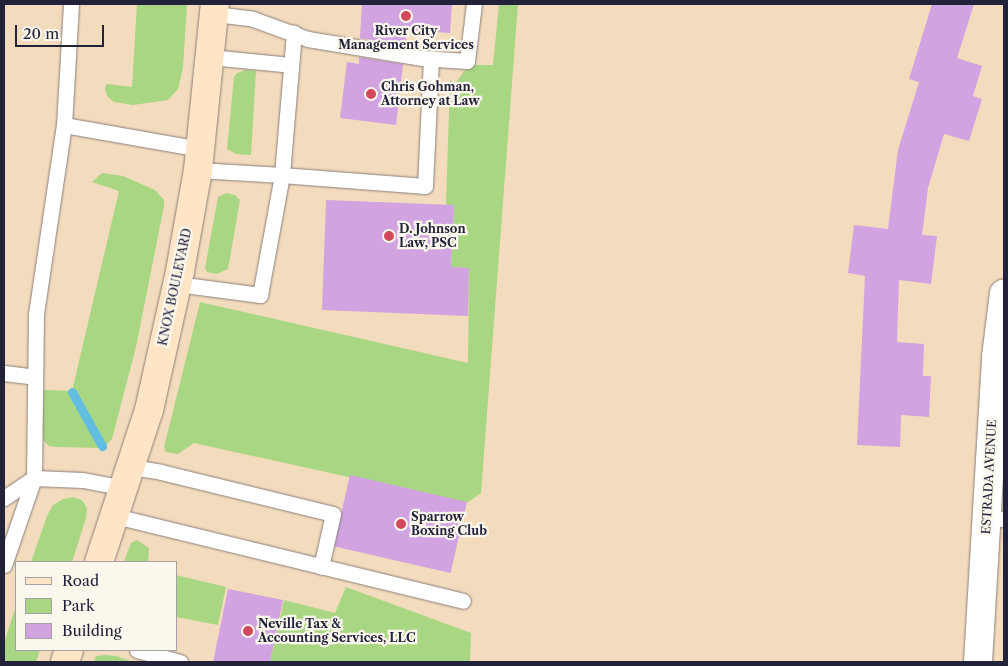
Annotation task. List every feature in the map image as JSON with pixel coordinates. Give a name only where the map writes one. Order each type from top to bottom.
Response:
[{"type":"main road","name":"KNOX BOULEVARD","points":[[99,561],[149,410],[177,284],[199,159],[215,9]]},
{"type":"street","name":"ESTRADA AVENUE","points":[[978,662],[995,519],[996,357],[1004,293]]},
{"type":"lane","points":[[4,565],[34,478],[36,314],[64,125],[71,4]]},
{"type":"lane","points":[[215,9],[253,19],[308,39],[431,58],[467,61],[474,4]]},
{"type":"lane","points":[[177,284],[260,295],[282,175],[294,33]]},
{"type":"lane","points":[[210,57],[291,65]]},
{"type":"lane","points":[[64,125],[199,159],[282,175],[425,186],[431,58]]},
{"type":"lane","points":[[4,373],[35,377]]},
{"type":"lane","points":[[4,498],[34,478],[83,480],[128,477],[161,472],[333,514],[321,567]]},
{"type":"lane","points":[[115,516],[463,601]]},
{"type":"lane","points":[[141,651],[180,662]]},
{"type":"green space","points":[[137,4],[187,4],[183,68],[178,89],[168,100],[133,105],[114,102],[107,96],[105,89],[106,84],[132,87]]},
{"type":"green space","points":[[499,4],[518,4],[481,493],[467,503],[194,443],[178,454],[166,452],[164,447],[200,302],[468,363],[469,268],[451,267],[454,205],[446,205],[450,80],[455,84],[464,71],[475,65],[493,65]]},
{"type":"green space","points":[[246,70],[256,71],[251,155],[236,154],[227,149],[234,77],[237,73]]},
{"type":"green space","points":[[102,173],[123,176],[155,190],[164,200],[164,206],[136,347],[112,439],[103,448],[49,446],[44,441],[42,434],[44,390],[72,391],[119,191],[92,182]]},
{"type":"green space","points":[[226,193],[235,195],[240,200],[228,269],[217,274],[207,272],[205,268],[218,197]]},
{"type":"green space","points":[[73,497],[82,500],[87,508],[86,518],[72,561],[31,561],[47,516],[53,505],[63,499]]},
{"type":"green space","points":[[137,540],[149,548],[148,561],[124,561],[131,543]]},
{"type":"green space","points":[[178,575],[226,587],[218,625],[178,617]]},
{"type":"green space","points":[[346,587],[471,633],[470,662],[270,662],[284,600],[335,613]]},
{"type":"green space","points":[[15,609],[15,651],[40,651],[36,662],[4,662],[4,643]]},
{"type":"green space","points":[[96,656],[116,656],[133,662],[94,662]]},
{"type":"building","name":"River City Management Services","points":[[362,4],[452,4],[450,33],[407,30],[405,46],[360,38]]},
{"type":"building","points":[[932,4],[974,4],[957,58],[982,66],[973,96],[982,99],[969,141],[944,134],[928,188],[922,235],[937,236],[931,284],[899,280],[897,342],[924,344],[923,376],[931,376],[929,417],[901,415],[900,447],[857,445],[865,276],[848,273],[854,225],[888,229],[898,150],[919,82],[909,79]]},
{"type":"building","name":"Chris Gohman, Attorney at Law","points":[[359,57],[403,64],[396,125],[340,118],[347,62],[359,64]]},
{"type":"building","name":"D. Johnson Law, PSC","points":[[326,200],[454,205],[451,267],[469,268],[468,316],[322,310]]},
{"type":"building","name":"Sparrow Boxing Club","points":[[350,475],[467,502],[451,573],[334,546]]},
{"type":"building","name":"Neville Tax & Accounting Services, LLC","points":[[228,589],[283,600],[270,662],[213,662]]},
{"type":"waterway","points":[[72,392],[102,446]]},
{"type":"place","name":"River City Management Services","points":[[406,16]]},
{"type":"place","name":"Chris Gohman, Attorney at Law","points":[[371,94]]},
{"type":"place","name":"D. Johnson Law, PSC","points":[[389,236]]},
{"type":"place","name":"Sparrow Boxing Club","points":[[401,524]]},
{"type":"place","name":"Neville Tax & Accounting Services, LLC","points":[[248,631]]}]
